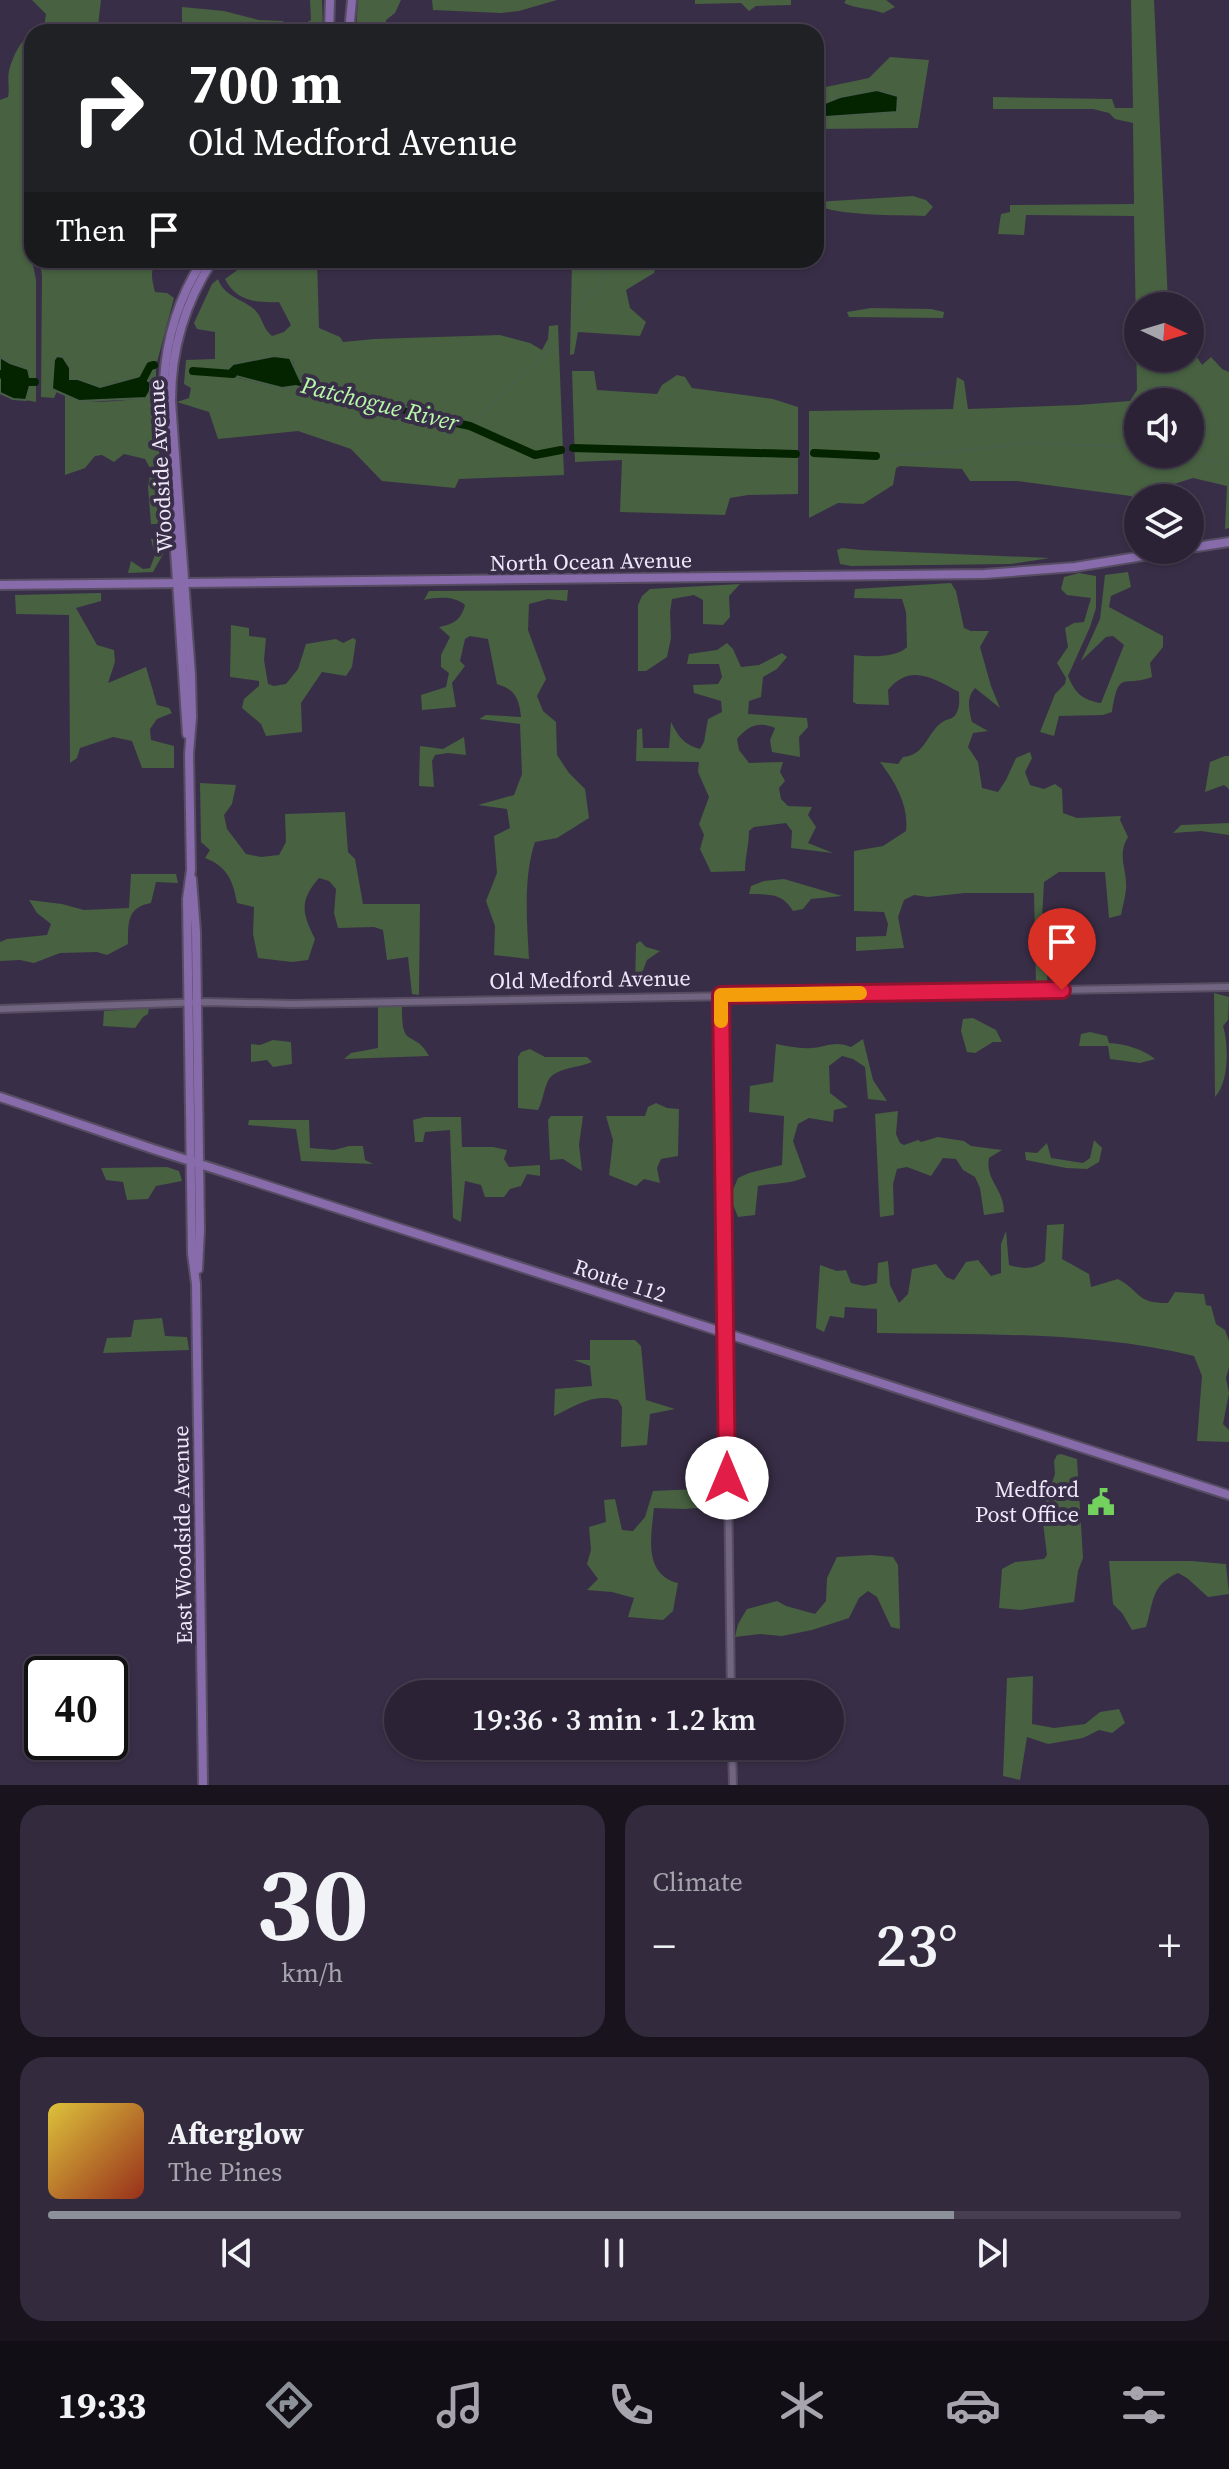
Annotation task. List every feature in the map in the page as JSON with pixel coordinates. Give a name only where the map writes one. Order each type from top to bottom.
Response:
[{"type":"main road","points":[[329,24],[330,0]]},
{"type":"main road","points":[[350,24],[352,0]]},
{"type":"main road","name":"Woodside Avenue","points":[[181,583],[165,408],[165,373],[176,316],[198,268]]},
{"type":"main road","name":"Woodside Avenue","points":[[181,583],[171,418],[172,376],[184,319],[209,268]]},
{"type":"main road","points":[[1204,546],[1229,542]]},
{"type":"main road","name":"North Ocean Avenue","points":[[0,585],[985,574],[1124,559]]},
{"type":"main road","points":[[181,583],[189,754],[191,870],[187,899],[192,1003]]},
{"type":"main road","points":[[191,870],[195,892],[192,1003]]},
{"type":"main road","name":"East Woodside Avenue","points":[[192,1003],[195,1162],[192,1254],[196,1284],[203,1785]]},
{"type":"main road","name":"Route 112","points":[[0,1097],[1229,1495]]},
{"type":"street","name":"Old Medford Avenue","points":[[0,1009],[192,1003],[292,1004],[1229,987]]},
{"type":"street","points":[[721,995],[731,1680]]},
{"type":"street","points":[[732,1760],[733,1785]]},
{"type":"shaded area","points":[[32,0],[101,0],[98,24],[44,24],[46,14]]},
{"type":"shaded area","points":[[310,0],[322,0],[323,24],[304,24],[311,20]]},
{"type":"shaded area","points":[[358,0],[401,0],[386,24],[356,24]]},
{"type":"shaded area","points":[[432,0],[557,0],[501,13],[433,10]]},
{"type":"shaded area","points":[[695,0],[791,0],[791,5],[756,6],[749,11],[741,3],[695,4]]},
{"type":"shaded area","points":[[846,0],[886,0],[895,7],[883,13],[849,5],[844,3]]},
{"type":"shaded area","points":[[1131,0],[1154,0],[1167,292],[1135,292],[1134,216],[1026,215],[1024,235],[998,234],[1001,214],[1010,212],[1010,205],[1134,204],[1133,123],[1093,109],[993,109],[993,97],[1112,99],[1115,108],[1133,108]]},
{"type":"shaded area","points":[[182,7],[224,11],[259,20],[283,21],[286,24],[182,24]]},
{"type":"shaded area","points":[[24,40],[24,268],[34,268],[36,280],[36,402],[26,400],[31,382],[28,369],[0,357],[0,100],[8,97],[8,74]]},
{"type":"shaded area","points":[[890,57],[929,60],[918,128],[824,129],[824,116],[896,112],[877,90],[840,97],[825,103],[824,107],[824,87],[869,78]]},
{"type":"shaded area","points":[[877,90],[898,96],[897,112],[824,116],[825,103]]},
{"type":"shaded area","points":[[913,196],[926,200],[933,207],[925,216],[885,215],[826,209],[824,202]]},
{"type":"shaded area","points":[[41,268],[153,268],[155,292],[167,293],[174,298],[156,366],[156,433],[166,549],[153,572],[128,573],[131,561],[143,569],[150,568],[155,555],[151,539],[156,539],[157,524],[151,524],[148,487],[151,470],[145,459],[124,454],[114,462],[102,455],[95,456],[85,468],[65,475],[65,394],[105,402],[146,398],[150,391],[117,381],[100,387],[78,379],[52,388],[57,391],[54,398],[41,397]]},
{"type":"shaded area","points":[[240,268],[317,268],[319,328],[340,337],[343,342],[500,335],[530,343],[542,350],[548,339],[549,326],[558,325],[564,475],[459,479],[455,488],[382,481],[351,449],[298,431],[218,439],[209,412],[177,402],[189,398],[191,388],[184,384],[186,360],[215,359],[215,332],[197,329],[194,323],[212,284],[218,279],[228,293],[254,309],[272,336],[284,332],[291,325],[279,302],[248,299],[235,292],[225,279]],"holes":[[[274,356],[293,361],[300,382],[327,395],[296,386],[282,388],[238,378],[233,364]]]},
{"type":"shaded area","points":[[572,268],[656,268],[654,273],[626,290],[630,308],[646,322],[640,336],[578,332],[574,354],[570,355]]},
{"type":"shaded area","points":[[871,308],[944,312],[943,318],[849,317],[847,312]]},
{"type":"shaded area","points":[[57,356],[63,357],[70,368],[70,379],[100,387],[140,376],[150,382],[150,391],[146,398],[79,401],[52,389]]},
{"type":"shaded area","points":[[274,356],[290,358],[301,382],[334,397],[296,386],[282,388],[224,373],[233,364]]},
{"type":"shaded area","points":[[0,357],[28,369],[31,382],[26,400],[13,399],[0,393]]},
{"type":"shaded area","points":[[1211,357],[1229,372],[1229,528],[1225,529],[1227,486],[1193,478],[1174,484],[1124,484],[1124,495],[1017,481],[970,481],[962,469],[900,466],[896,468],[893,485],[863,504],[838,503],[809,518],[809,411],[953,409],[957,377],[964,381],[968,409],[1124,401],[1124,468],[1204,468],[1204,388],[1137,388],[1137,372],[1204,372],[1204,363]]},
{"type":"shaded area","points":[[572,371],[594,371],[597,390],[657,394],[662,385],[677,375],[685,377],[692,388],[773,399],[798,407],[798,494],[730,498],[725,515],[620,512],[622,460],[575,462]]},
{"type":"shaded area","points":[[837,550],[1050,558],[1011,564],[851,566],[840,564]]},
{"type":"shaded area","points":[[1128,572],[1131,587],[1111,596],[1109,607],[1163,636],[1163,647],[1150,663],[1152,677],[1120,684],[1112,712],[1059,716],[1054,736],[1040,732],[1055,694],[1065,684],[1066,678],[1057,663],[1068,647],[1065,628],[1084,622],[1091,598],[1067,595],[1061,589],[1064,577],[1079,573],[1096,576],[1096,608],[1068,676],[1080,695],[1101,703],[1124,645],[1113,636],[1106,637],[1081,661],[1100,619],[1105,575]]},
{"type":"shaded area","points":[[951,583],[956,591],[964,628],[989,631],[980,647],[1000,708],[975,688],[969,704],[972,722],[988,731],[973,733],[968,747],[978,762],[982,788],[998,792],[1016,758],[1030,752],[1032,758],[1025,772],[1030,785],[1044,789],[1055,784],[1062,789],[1063,813],[1077,818],[1121,816],[1128,837],[1123,854],[1126,886],[1121,915],[1109,918],[1105,872],[1059,872],[1044,882],[1042,920],[1048,987],[1036,984],[1034,893],[914,895],[904,900],[898,917],[904,948],[856,951],[856,937],[886,936],[888,924],[884,912],[854,911],[854,851],[883,846],[906,831],[900,795],[880,762],[898,764],[903,757],[916,753],[943,721],[956,715],[959,692],[931,678],[913,675],[896,682],[888,690],[889,705],[853,702],[854,655],[890,655],[907,647],[906,612],[902,599],[854,598],[855,589]]},
{"type":"shaded area","points":[[740,584],[729,596],[730,617],[723,625],[703,624],[703,600],[694,595],[672,599],[667,657],[646,671],[638,671],[638,605],[650,589]]},
{"type":"shaded area","points":[[568,590],[567,601],[548,599],[529,604],[528,630],[546,679],[537,696],[543,711],[556,722],[557,755],[585,789],[589,818],[557,838],[535,842],[527,885],[529,959],[494,955],[495,926],[486,901],[497,873],[494,836],[510,828],[507,809],[478,805],[514,795],[522,774],[520,724],[479,719],[486,715],[521,717],[519,705],[512,692],[497,684],[488,639],[470,636],[465,639],[460,661],[465,666],[452,683],[456,707],[422,710],[421,695],[446,687],[449,673],[441,667],[441,655],[450,637],[439,627],[456,620],[465,605],[446,598],[424,600],[429,591]]},
{"type":"shaded area","points":[[101,593],[101,601],[76,608],[97,645],[114,650],[115,662],[108,683],[146,667],[157,705],[169,708],[172,713],[157,719],[150,729],[151,740],[174,746],[174,768],[142,768],[132,741],[113,737],[80,748],[77,758],[70,763],[69,615],[16,614],[15,595]]},
{"type":"shaded area","points":[[231,625],[249,628],[249,636],[266,638],[264,660],[268,684],[274,686],[286,684],[298,669],[306,644],[336,639],[343,643],[353,638],[356,640],[352,667],[346,676],[322,672],[301,703],[302,732],[266,736],[261,724],[242,708],[244,699],[259,686],[259,681],[230,677]]},
{"type":"shaded area","points":[[727,643],[741,667],[759,665],[782,653],[787,657],[777,669],[763,677],[761,697],[749,701],[748,714],[807,718],[808,727],[799,737],[800,757],[772,752],[770,740],[775,728],[763,725],[749,728],[737,739],[739,750],[749,763],[783,762],[780,772],[785,781],[779,788],[781,799],[788,806],[812,807],[808,815],[816,827],[808,843],[833,853],[791,848],[792,831],[786,823],[754,827],[749,831],[745,871],[711,872],[700,849],[704,835],[699,824],[709,797],[698,772],[699,762],[636,761],[637,730],[642,728],[643,748],[669,748],[671,722],[682,739],[700,749],[708,719],[722,712],[721,701],[694,693],[693,685],[718,684],[722,677],[719,664],[687,664],[689,654],[717,650]]},
{"type":"shaded area","points":[[464,737],[466,755],[435,755],[432,761],[434,787],[419,786],[420,746],[443,749]]},
{"type":"shaded area","points":[[1229,756],[1229,789],[1224,785],[1205,792],[1210,762]]},
{"type":"shaded area","points":[[200,783],[236,785],[232,804],[224,815],[227,829],[246,854],[261,857],[279,855],[286,842],[285,814],[345,812],[348,852],[355,859],[363,904],[420,904],[419,995],[412,994],[408,957],[387,960],[383,930],[374,927],[338,928],[334,913],[336,889],[329,881],[319,878],[308,894],[305,907],[307,922],[315,939],[308,960],[292,962],[258,958],[253,934],[254,907],[237,903],[228,876],[205,858],[210,850],[201,842]]},
{"type":"shaded area","points":[[1229,823],[1229,835],[1201,831],[1173,833],[1181,825]]},
{"type":"shaded area","points":[[131,874],[176,874],[178,883],[156,882],[151,903],[137,908],[130,917],[128,944],[107,955],[97,952],[60,953],[34,963],[0,961],[0,942],[47,935],[51,924],[37,913],[29,900],[84,910],[129,908]]},
{"type":"shaded area","points":[[784,879],[842,896],[811,899],[803,909],[793,911],[780,898],[749,894],[751,886]]},
{"type":"shaded area","points":[[640,941],[646,947],[660,951],[647,960],[635,991],[636,944]]},
{"type":"shaded area","points":[[1214,993],[1229,997],[1228,1020],[1223,1026],[1227,1053],[1225,1073],[1215,1097]]},
{"type":"shaded area","points":[[378,1004],[402,1004],[406,1034],[429,1056],[344,1059],[351,1053],[378,1048]]},
{"type":"shaded area","points":[[149,1008],[148,1014],[135,1028],[103,1026],[104,1011]]},
{"type":"shaded area","points":[[973,1018],[996,1030],[1002,1042],[993,1042],[975,1053],[967,1052],[961,1031],[963,1019]]},
{"type":"shaded area","points":[[1090,1032],[1107,1036],[1109,1043],[1134,1048],[1155,1059],[1140,1063],[1110,1059],[1108,1046],[1079,1046],[1081,1034]]},
{"type":"shaded area","points":[[863,1039],[873,1080],[887,1101],[868,1099],[865,1067],[853,1059],[842,1056],[829,1066],[830,1093],[848,1107],[834,1110],[833,1122],[809,1118],[798,1124],[793,1141],[806,1177],[758,1186],[755,1215],[738,1217],[730,1197],[738,1178],[782,1165],[784,1116],[749,1112],[750,1086],[773,1082],[776,1044],[802,1048],[836,1044],[851,1047]]},
{"type":"shaded area","points":[[273,1040],[291,1042],[292,1064],[273,1067],[267,1060],[251,1062],[251,1044],[260,1045]]},
{"type":"shaded area","points":[[530,1049],[545,1057],[587,1057],[592,1062],[553,1075],[547,1082],[538,1110],[518,1108],[518,1057],[521,1052]]},
{"type":"shaded area","points":[[656,1103],[679,1109],[678,1156],[661,1159],[657,1168],[660,1183],[644,1179],[636,1186],[609,1175],[613,1140],[606,1116],[645,1116],[648,1107]]},
{"type":"shaded area","points":[[898,1111],[896,1134],[904,1145],[938,1137],[1002,1150],[989,1158],[988,1166],[1004,1212],[984,1215],[975,1177],[963,1170],[956,1159],[943,1158],[931,1176],[907,1167],[897,1169],[893,1184],[894,1215],[880,1217],[875,1114]]},
{"type":"shaded area","points":[[551,1116],[583,1116],[579,1145],[582,1171],[563,1159],[550,1160],[548,1120]]},
{"type":"shaded area","points":[[461,1117],[462,1147],[507,1150],[504,1159],[509,1167],[540,1165],[540,1176],[527,1174],[521,1186],[510,1189],[504,1197],[485,1197],[481,1185],[465,1181],[461,1222],[453,1218],[450,1130],[425,1132],[423,1142],[415,1142],[413,1120]]},
{"type":"shaded area","points":[[249,1120],[309,1120],[310,1148],[334,1150],[363,1146],[365,1160],[373,1164],[301,1161],[296,1129],[248,1125]]},
{"type":"shaded area","points":[[1094,1140],[1102,1148],[1099,1162],[1087,1169],[1026,1160],[1025,1152],[1037,1153],[1047,1143],[1051,1158],[1083,1163],[1090,1158]]},
{"type":"shaded area","points":[[167,1167],[179,1171],[182,1181],[156,1186],[148,1199],[127,1200],[123,1182],[106,1180],[101,1168]]},
{"type":"shaded area","points":[[1064,1224],[1062,1259],[1089,1274],[1091,1287],[1118,1279],[1144,1299],[1157,1303],[1168,1303],[1175,1292],[1204,1294],[1216,1324],[1225,1330],[1229,1341],[1226,1378],[1229,1393],[1223,1424],[1229,1430],[1229,1442],[1197,1441],[1202,1376],[1194,1356],[1076,1338],[877,1333],[877,1309],[845,1307],[844,1318],[830,1316],[824,1332],[816,1328],[820,1265],[837,1271],[846,1270],[851,1283],[864,1286],[877,1283],[878,1263],[888,1261],[890,1285],[899,1303],[908,1294],[912,1269],[936,1264],[946,1277],[954,1280],[966,1262],[978,1260],[991,1276],[1001,1273],[1001,1244],[1006,1231],[1009,1265],[1027,1268],[1041,1264],[1045,1261],[1047,1225]]},
{"type":"shaded area","points":[[162,1318],[165,1336],[187,1337],[189,1350],[103,1353],[107,1338],[131,1337],[134,1320]]},
{"type":"shaded area","points":[[590,1340],[635,1340],[641,1346],[646,1400],[675,1409],[650,1414],[647,1445],[621,1447],[622,1407],[618,1400],[593,1399],[554,1416],[555,1389],[592,1386],[590,1366],[574,1360],[590,1360]]},
{"type":"shaded area","points":[[1061,1454],[1077,1459],[1083,1558],[1074,1602],[1020,1610],[999,1608],[1002,1569],[1015,1562],[1044,1559],[1047,1555],[1043,1523],[1045,1502],[1055,1474],[1054,1461]]},
{"type":"shaded area","points":[[720,1488],[723,1506],[654,1508],[651,1542],[654,1563],[667,1578],[678,1583],[673,1611],[663,1620],[628,1617],[634,1598],[587,1590],[598,1579],[587,1564],[591,1550],[589,1527],[606,1522],[604,1500],[615,1499],[622,1530],[633,1531],[645,1517],[653,1491]]},
{"type":"shaded area","points":[[837,1557],[893,1557],[898,1565],[900,1629],[891,1627],[877,1597],[868,1591],[859,1598],[849,1618],[782,1636],[760,1634],[735,1637],[747,1609],[777,1601],[815,1614],[826,1601],[827,1578]]},
{"type":"shaded area","points":[[1109,1561],[1226,1564],[1229,1594],[1208,1597],[1178,1573],[1158,1589],[1146,1627],[1132,1630],[1113,1604]]},
{"type":"shaded area","points":[[1033,1676],[1032,1724],[1054,1728],[1085,1724],[1100,1712],[1119,1709],[1125,1723],[1112,1733],[1099,1730],[1083,1738],[1048,1744],[1027,1737],[1020,1780],[1003,1776],[1007,1678]]},
{"type":"waterway","points":[[573,318],[580,305],[598,286],[607,268]]},
{"type":"waterway","points":[[470,426],[553,346]]},
{"type":"waterway","name":"Patchogue River","points":[[140,385],[150,366],[154,365]]},
{"type":"waterway","name":"Patchogue River","points":[[193,371],[233,374]]},
{"type":"waterway","name":"Patchogue River","points":[[0,374],[22,382],[35,382]]},
{"type":"waterway","name":"Patchogue River","points":[[324,394],[470,426],[535,455],[561,450]]},
{"type":"waterway","points":[[876,456],[929,454],[1029,443],[1124,446]]},
{"type":"waterway","name":"Patchogue River","points":[[573,448],[796,454]]},
{"type":"waterway","name":"Patchogue River","points":[[814,453],[876,456]]},
{"type":"waterway","points":[[1204,459],[1229,464]]},
{"type":"slow traffic","points":[[721,1021],[721,995],[860,993]]},
{"type":"place","name":"Medford Post Office","points":[[1101,1502]]},
{"type":"route","points":[[727,1478],[721,995],[1062,990]]}]
